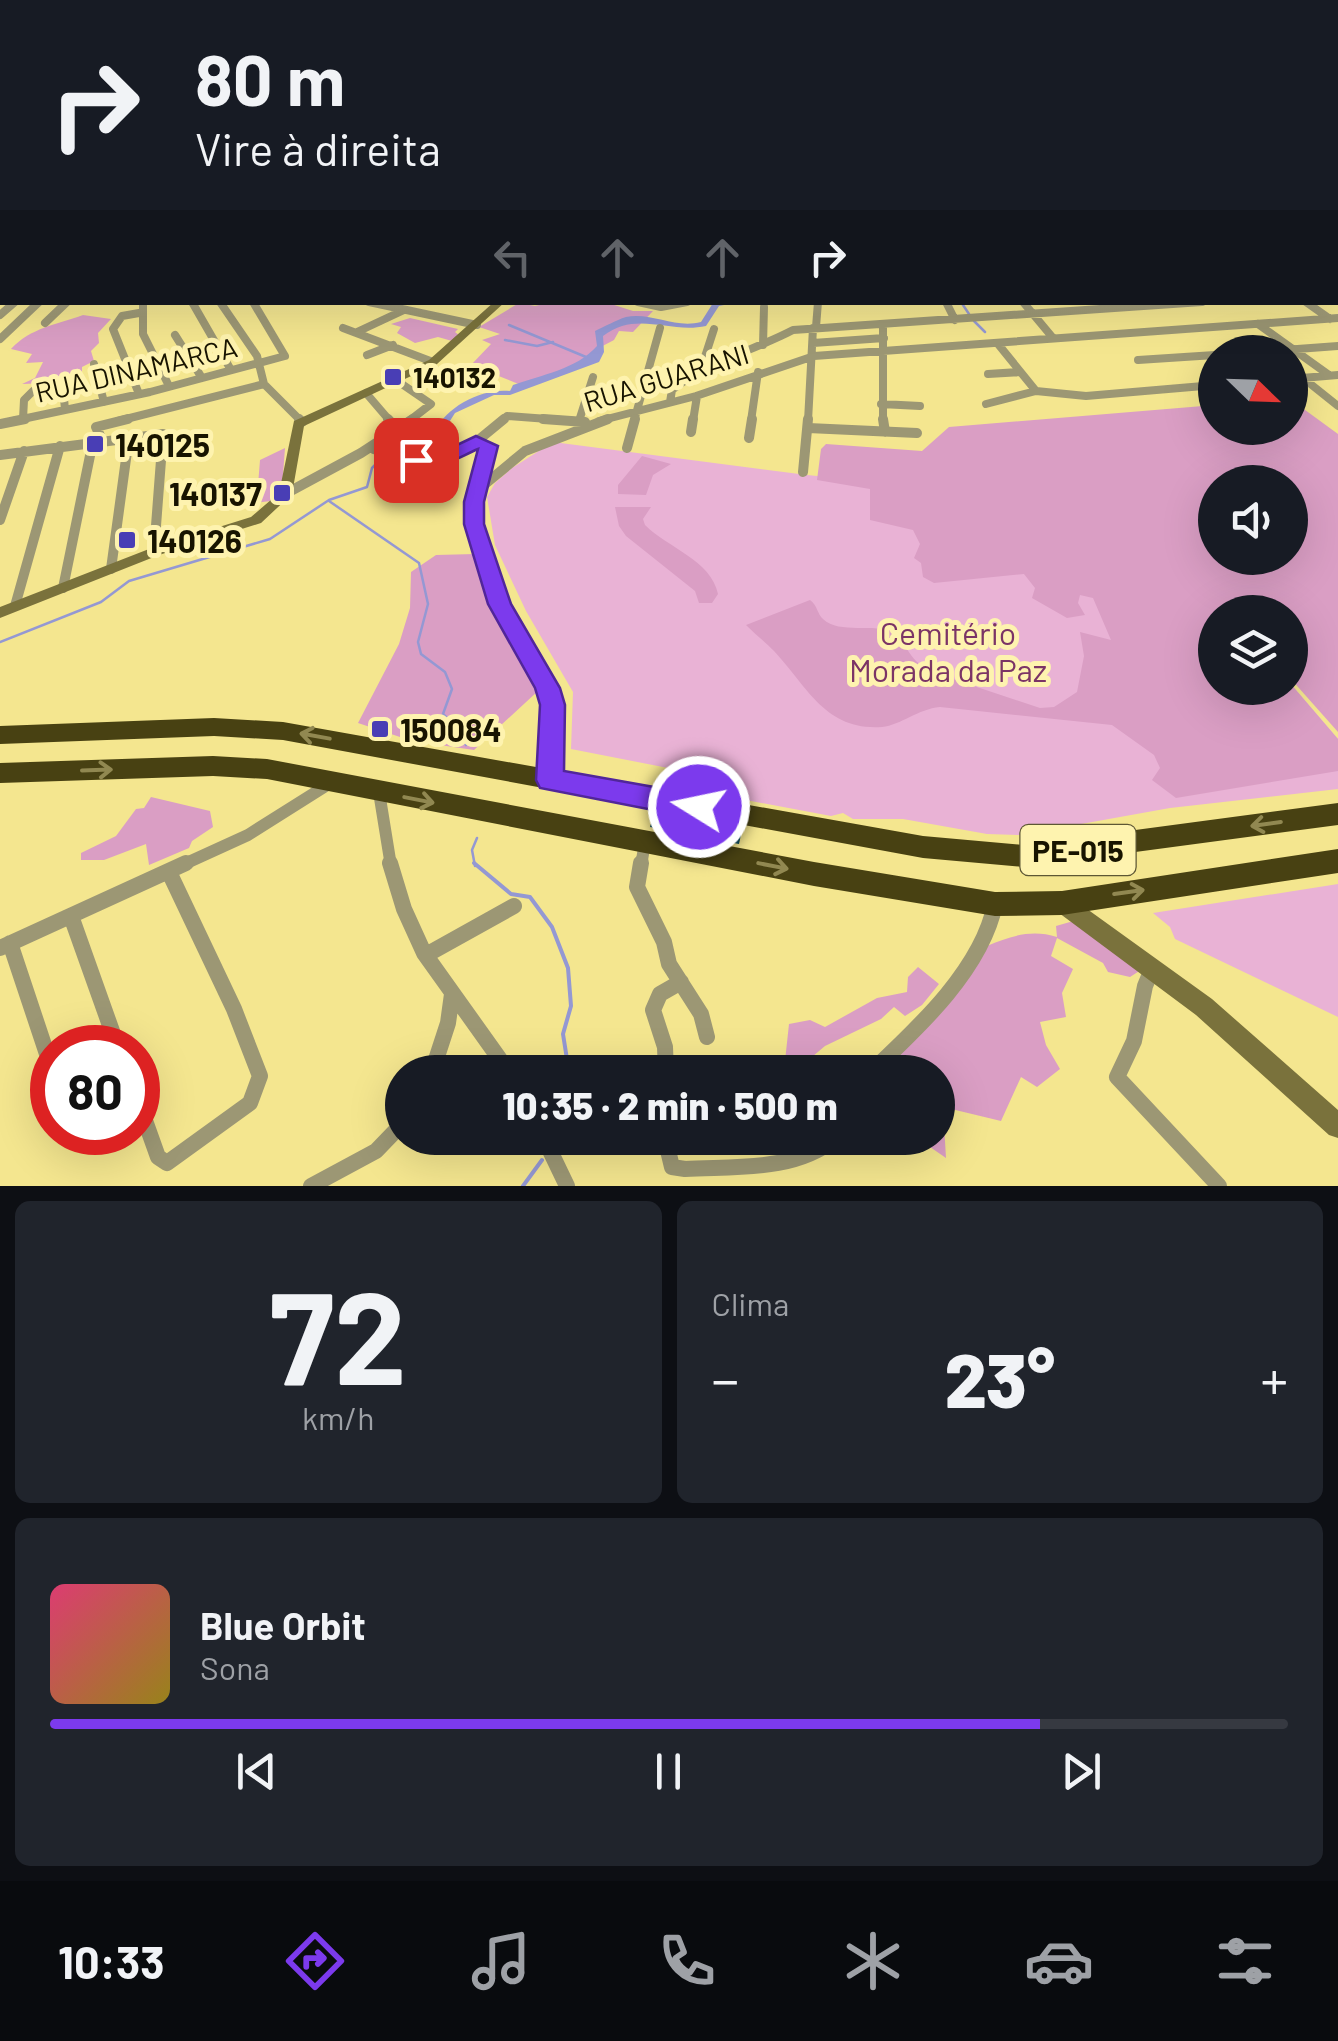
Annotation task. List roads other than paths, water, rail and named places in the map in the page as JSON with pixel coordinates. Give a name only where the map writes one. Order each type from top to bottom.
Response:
[{"type":"highway","name":"PE-015","points":[[0,736],[260,728],[923,847],[1005,857],[1338,814]]},
{"type":"highway","name":"PE-015","points":[[0,773],[245,767],[995,904],[1062,903],[1338,861]]},
{"type":"street","points":[[0,339],[37,305]]},
{"type":"street","points":[[45,322],[64,305]]},
{"type":"street","points":[[194,305],[230,370]]},
{"type":"street","points":[[222,305],[260,362],[257,369],[264,384],[298,428],[285,494]]},
{"type":"street","name":"RUA DINAMARCA","points":[[0,424],[283,357],[286,351],[255,305]]},
{"type":"street","points":[[379,305],[478,325]]},
{"type":"street","points":[[425,314],[433,305]]},
{"type":"street","points":[[298,428],[434,362],[497,305]]},
{"type":"street","points":[[804,472],[818,305]]},
{"type":"street","points":[[948,305],[955,320]]},
{"type":"street","points":[[1026,305],[1053,338]]},
{"type":"street","points":[[670,402],[679,383],[702,369],[786,332],[1163,305]]},
{"type":"street","points":[[1311,305],[1334,319]]},
{"type":"street","points":[[763,345],[764,307]]},
{"type":"street","points":[[139,394],[113,329],[122,316],[140,309],[141,328],[170,386]]},
{"type":"street","points":[[357,332],[391,320],[404,310]]},
{"type":"street","name":"RUA GUARANI","points":[[479,489],[508,460],[584,422],[697,396],[814,356],[1334,319]]},
{"type":"street","points":[[1258,324],[1272,335]]},
{"type":"street","points":[[883,325],[881,404],[885,432]]},
{"type":"street","points":[[343,328],[434,362]]},
{"type":"street","points":[[627,448],[660,328]]},
{"type":"street","points":[[702,369],[714,329]]},
{"type":"street","points":[[175,335],[202,378]]},
{"type":"street","points":[[812,343],[884,338]]},
{"type":"street","points":[[998,344],[1036,391]]},
{"type":"street","points":[[367,356],[393,345]]},
{"type":"street","points":[[1308,349],[1338,346]]},
{"type":"street","points":[[1138,360],[1198,356]]},
{"type":"street","points":[[1308,360],[1334,375]]},
{"type":"street","points":[[94,364],[104,402]]},
{"type":"street","points":[[749,438],[758,372]]},
{"type":"street","points":[[988,374],[1020,372]]},
{"type":"street","points":[[1308,378],[1334,375]]},
{"type":"street","points":[[374,449],[432,462],[476,442],[507,416],[584,422],[593,377]]},
{"type":"street","points":[[8,610],[154,552],[246,525],[268,513],[285,494],[374,449],[432,403],[396,380]]},
{"type":"street","points":[[1308,382],[1338,406]]},
{"type":"street","points":[[63,588],[98,440],[94,429],[264,384]]},
{"type":"street","points":[[63,386],[65,410]]},
{"type":"street","points":[[986,404],[1036,391],[1086,396],[1198,386]]},
{"type":"street","points":[[23,418],[24,400],[32,391]]},
{"type":"street","points":[[366,393],[396,428]]},
{"type":"street","points":[[691,432],[697,396]]},
{"type":"street","points":[[881,404],[920,406]]},
{"type":"street","points":[[808,428],[917,433]]},
{"type":"street","points":[[0,455],[158,432],[163,438],[154,552]]},
{"type":"street","points":[[111,569],[128,437]]},
{"type":"street","points":[[476,442],[488,446],[490,452],[473,511],[484,564],[499,604],[548,688],[552,705],[550,780]]},
{"type":"street","points":[[8,610],[60,446]]},
{"type":"street","points":[[0,520],[24,451]]},
{"type":"street","points":[[35,1025],[5,946],[248,835],[332,782]]},
{"type":"street","points":[[379,792],[394,883],[426,955],[499,1055]]},
{"type":"street","points":[[644,842],[638,887],[680,982],[702,1014],[707,1037]]},
{"type":"street","points":[[157,1155],[168,1163],[250,1102],[260,1076],[234,1009],[169,872]]},
{"type":"street","points":[[1062,903],[1214,1015],[1338,1126]]},
{"type":"street","points":[[890,1055],[944,998],[990,929],[995,904]]},
{"type":"street","points":[[426,955],[514,906]]},
{"type":"street","points":[[71,916],[110,1025]]},
{"type":"street","points":[[1152,969],[1144,982],[1136,1037],[1117,1070],[1117,1077],[1219,1186]]},
{"type":"street","points":[[665,1055],[652,1010],[660,994],[680,982]]},
{"type":"street","points":[[438,1055],[452,994]]},
{"type":"street","points":[[311,1186],[376,1151],[385,1142]]},
{"type":"street","points":[[552,1155],[568,1186]]},
{"type":"street","points":[[667,1155],[672,1167],[685,1169],[788,1163],[810,1155]]},
{"type":"water","points":[[712,305],[724,305],[719,306],[706,326],[641,324],[616,328],[603,336],[604,352],[599,362],[510,395],[494,395],[455,413],[448,424],[448,450],[445,454],[435,448],[441,435],[435,431],[457,407],[488,392],[510,391],[513,385],[579,360],[597,346],[595,331],[622,318],[701,322]]},
{"type":"waterway","points":[[963,305],[969,314]]},
{"type":"waterway","points":[[974,321],[985,332]]},
{"type":"waterway","points":[[509,325],[551,342]]},
{"type":"waterway","points":[[505,340],[537,346],[551,342]]},
{"type":"waterway","points":[[551,342],[586,357]]},
{"type":"waterway","points":[[392,448],[441,450]]},
{"type":"waterway","points":[[0,642],[101,602],[129,581],[270,539],[329,500],[367,487],[372,468],[385,455]]},
{"type":"waterway","points":[[329,501],[419,563],[428,604],[418,642],[421,654],[445,672],[452,689],[443,714],[462,733],[466,745]]},
{"type":"waterway","points":[[475,863],[472,850],[477,838]]},
{"type":"waterway","points":[[475,863],[511,894],[530,897],[552,927],[568,968],[571,1006],[563,1034],[566,1055]]},
{"type":"waterway","points":[[523,1186],[542,1160]]},
{"type":"place","name":"140132","points":[[393,377]]},
{"type":"place","name":"140125","points":[[95,444]]},
{"type":"place","name":"140137","points":[[282,493]]},
{"type":"place","name":"140126","points":[[127,540]]},
{"type":"place","name":"150084","points":[[380,729]]},
{"type":"park label","name":"Cemitério Morada da Paz","points":[[948,650]]}]
